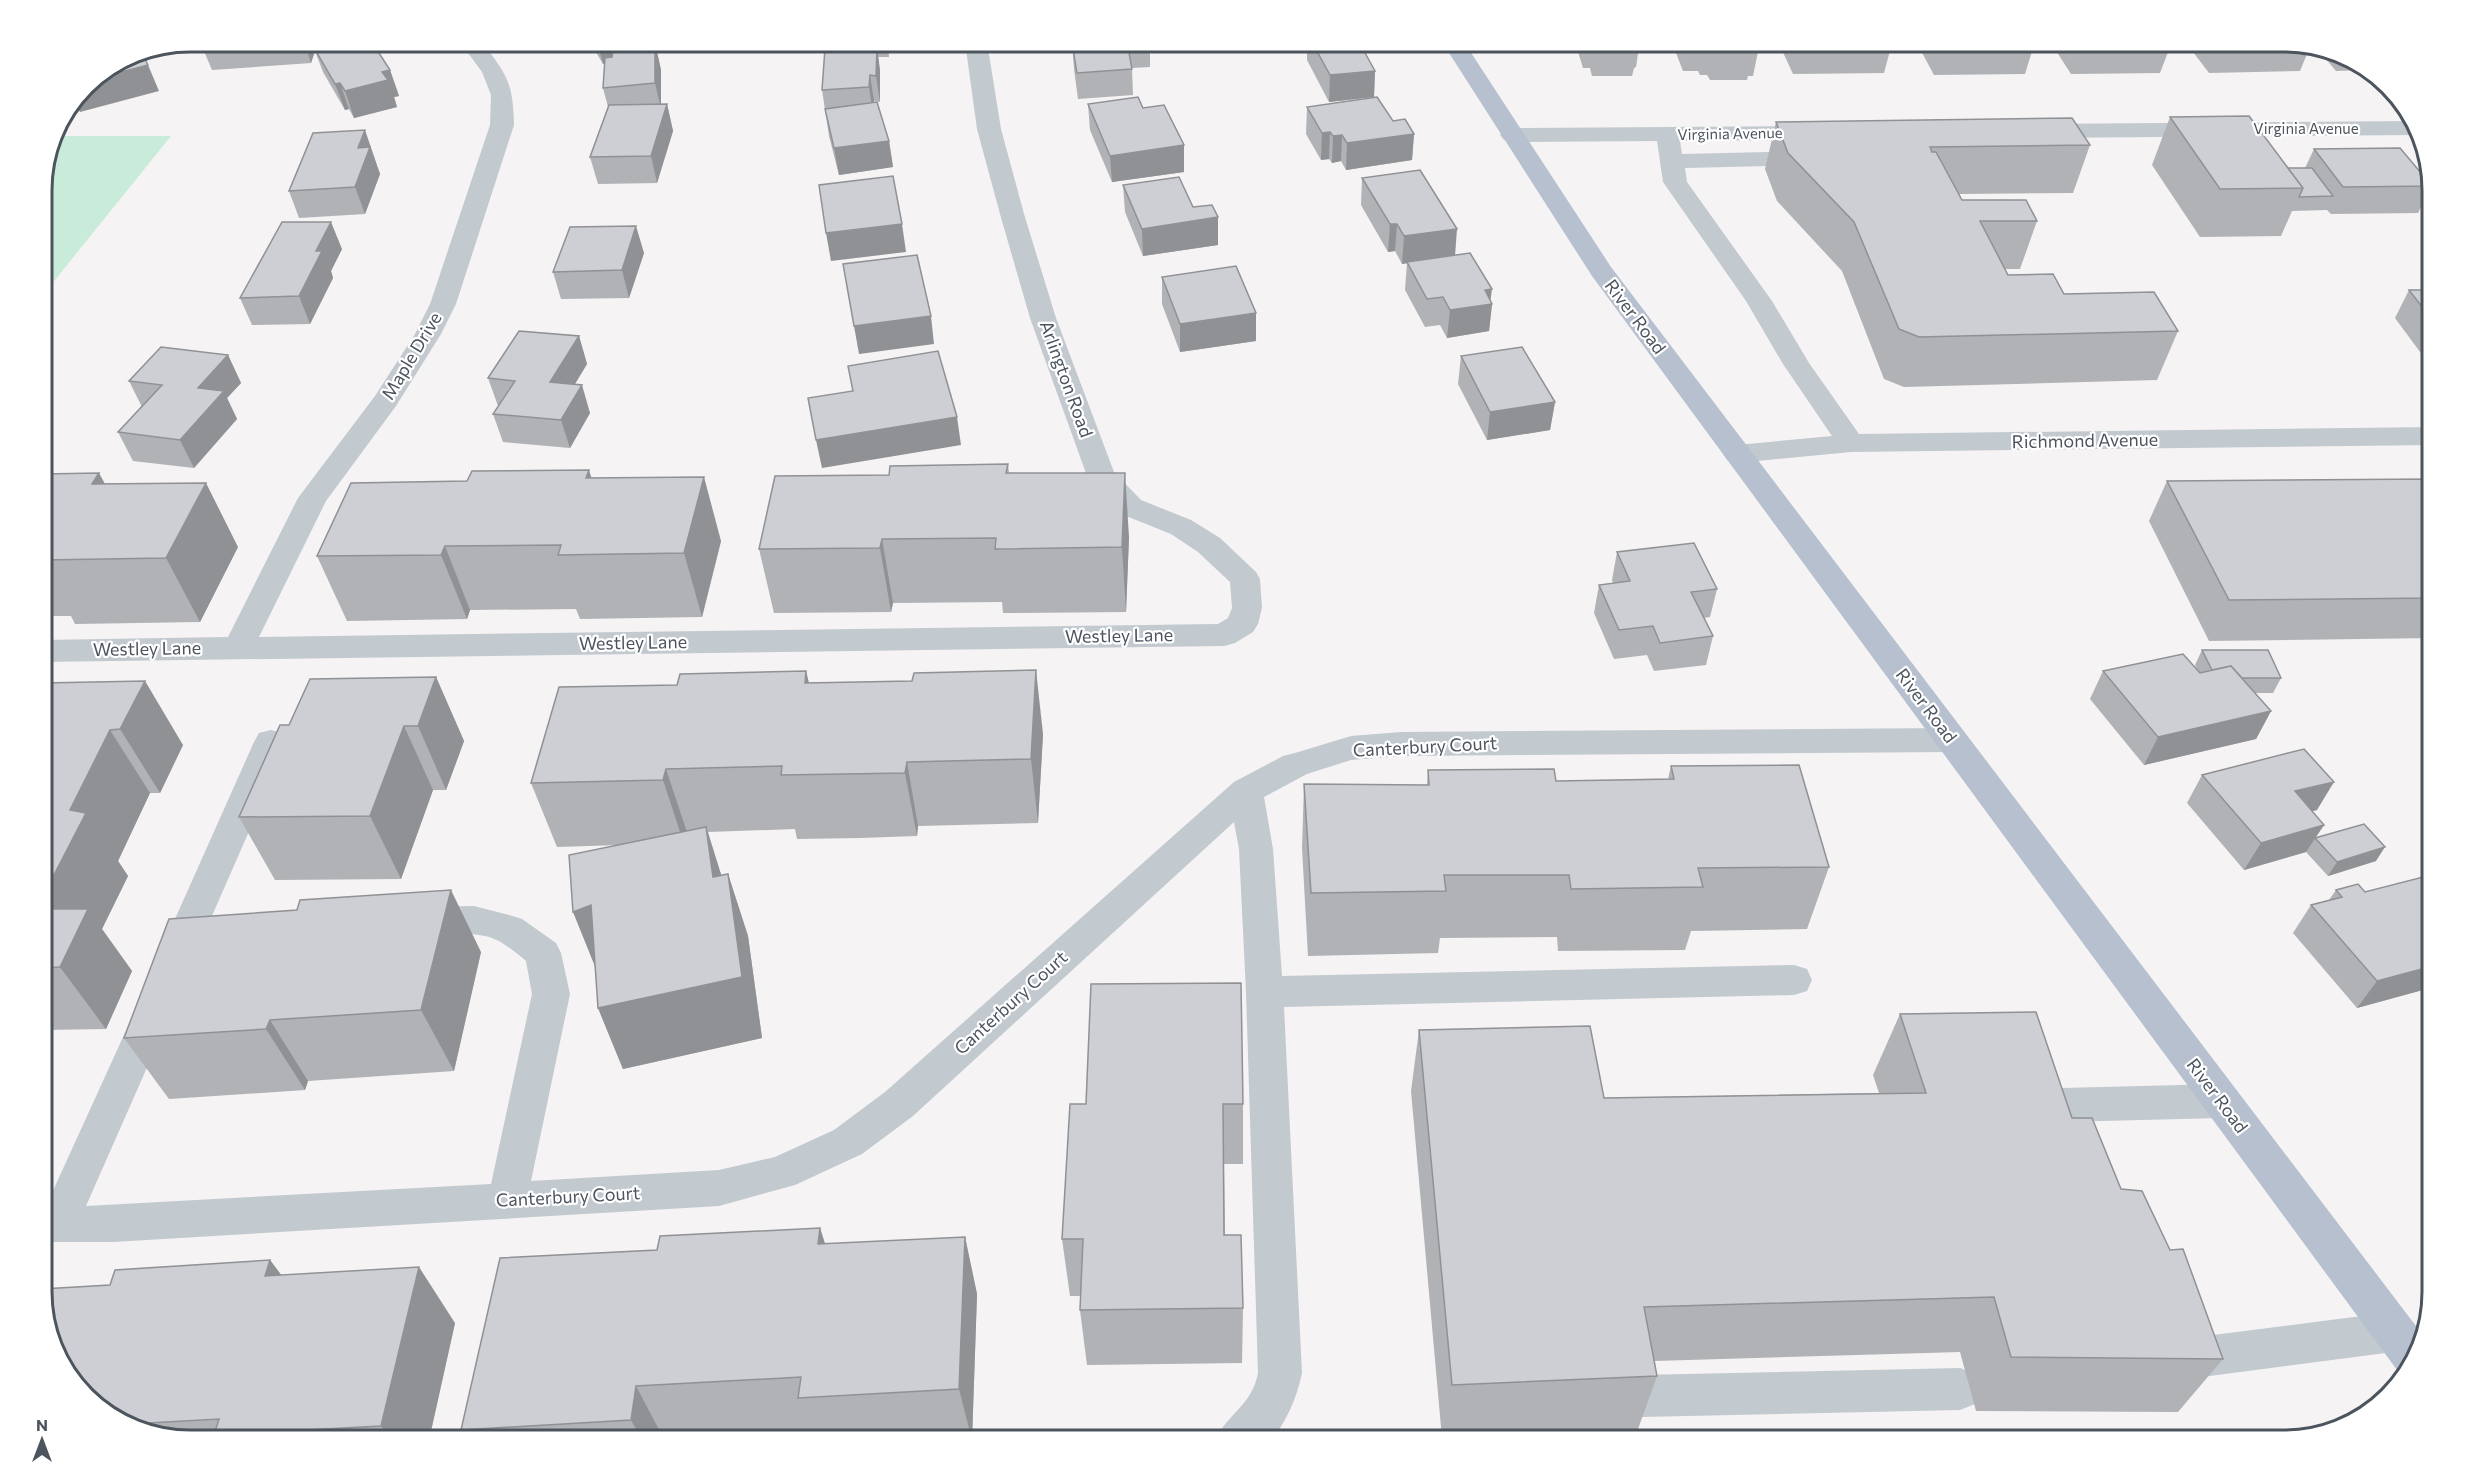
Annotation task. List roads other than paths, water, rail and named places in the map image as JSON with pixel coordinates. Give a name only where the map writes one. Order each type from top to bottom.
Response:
[{"type":"main road","name":"River Road","points":[[1459,52],[1601,271],[2404,1346]]},
{"type":"street","name":"Maple Drive","points":[[238,648],[313,498],[386,400],[428,334],[443,304],[502,125],[502,95],[493,72],[478,52]]},
{"type":"street","name":"Arlington Road","points":[[977,52],[989,129],[1012,214],[1043,318],[1101,476],[1131,507],[1181,526],[1209,545],[1245,579],[1247,608],[1242,624],[1224,635]]},
{"type":"street","name":"Virginia Avenue","points":[[2013,131],[2083,131],[2096,153],[2138,152],[2146,130],[2407,128]]},
{"type":"street","name":"Virginia Avenue","points":[[1512,135],[1847,133]]},
{"type":"street","points":[[1667,134],[1675,182],[1759,301],[1796,364],[1851,443]]},
{"type":"street","points":[[1671,161],[1836,158]]},
{"type":"street","name":"Richmond Avenue","points":[[1737,454],[1851,443],[2422,436]]},
{"type":"street","name":"Westley Lane","points":[[53,651],[1224,635]]},
{"type":"street","name":"Canterbury Court","points":[[53,1224],[113,1224],[719,1188],[781,1173],[848,1142],[898,1104],[1246,791],[1295,765],[1351,748],[1401,744],[1951,740]]},
{"type":"street","points":[[53,1218],[208,925],[271,742]]},
{"type":"street","points":[[1246,791],[1256,849],[1280,1373],[1278,1388],[1263,1416],[1248,1430]]},
{"type":"street","points":[[391,921],[474,920],[509,928],[543,953],[551,994],[507,1201]]},
{"type":"street","points":[[1264,992],[1794,980]]},
{"type":"street","points":[[2014,1106],[2221,1101]]},
{"type":"street","points":[[2056,1105],[2079,1145]]},
{"type":"street","points":[[2172,1307],[2185,1362],[2404,1346]]},
{"type":"street","points":[[1640,1396],[1960,1389]]}]
